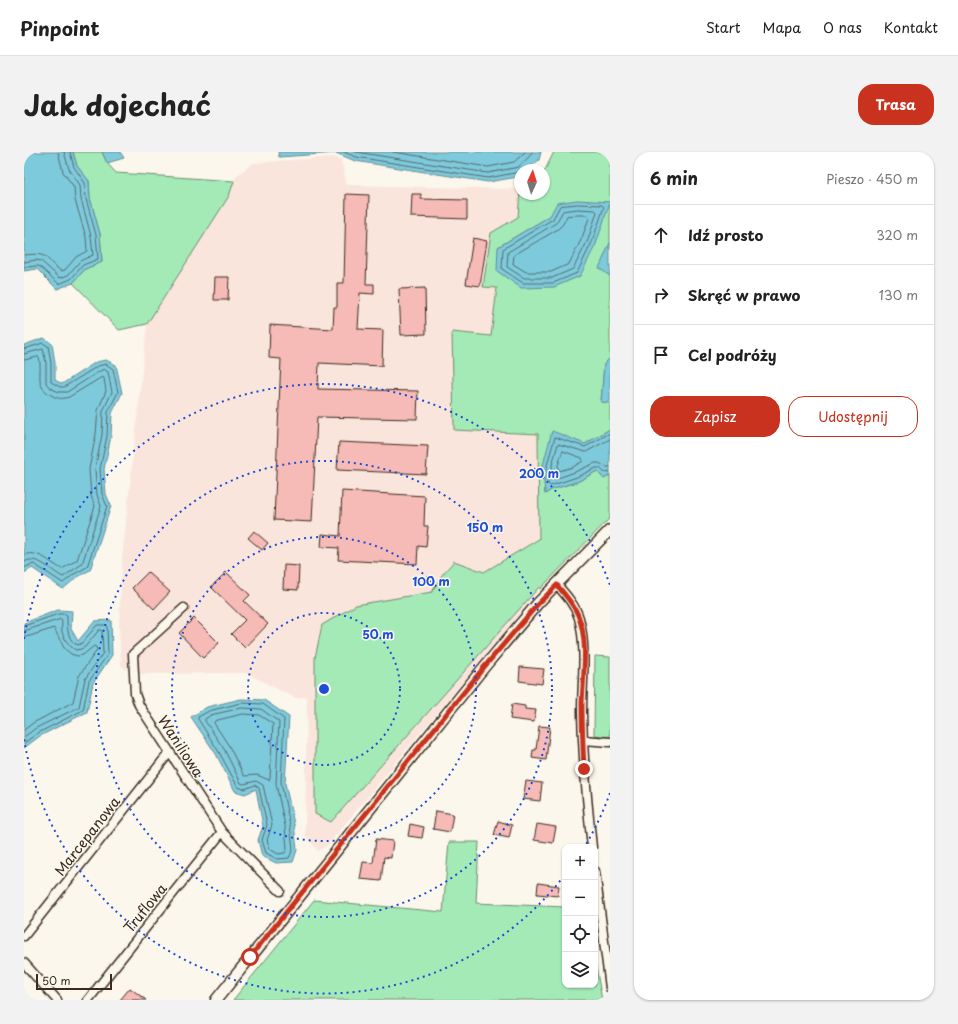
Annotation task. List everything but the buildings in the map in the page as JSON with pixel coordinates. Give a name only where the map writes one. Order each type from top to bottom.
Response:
[{"type":"street","points":[[216,1000],[485,666],[538,604],[610,530]]},
{"type":"street","points":[[557,585],[570,599],[578,616],[582,632],[584,648],[584,768],[592,844]]},
{"type":"street","name":"Waniliowa","points":[[184,608],[133,654],[135,694],[139,705],[169,753],[222,832],[280,890]]},
{"type":"street","points":[[583,740],[610,742]]},
{"type":"street","name":"Marcepanowa","points":[[24,936],[169,753]]},
{"type":"street","name":"Truflowa","points":[[88,1000],[222,832]]},
{"type":"street","points":[[596,880],[610,988]]},
{"type":"street","points":[[24,963],[57,1000]]},
{"type":"shaded area","points":[[332,157],[341,159],[347,185],[514,189],[514,200],[519,200],[518,217],[484,287],[497,288],[491,336],[453,332],[454,430],[538,434],[540,589],[327,846],[318,851],[305,835],[307,697],[295,698],[246,673],[133,674],[121,666],[119,624],[122,559],[147,324],[228,196],[236,176],[253,163]]},
{"type":"green space","points":[[73,152],[102,152],[107,163],[116,173],[234,181],[229,196],[147,324],[119,330],[73,283],[85,269],[102,262],[100,234],[90,198],[89,181],[77,166]]},
{"type":"green space","points":[[554,152],[610,152],[610,243],[600,268],[610,276],[610,358],[604,365],[601,402],[610,403],[610,429],[585,444],[543,465],[545,494],[551,490],[579,481],[597,471],[604,479],[610,475],[610,518],[540,589],[539,587],[331,822],[315,814],[315,658],[322,625],[356,605],[432,592],[442,575],[454,561],[484,572],[539,539],[538,434],[454,430],[452,332],[491,336],[497,288],[483,287],[491,233],[518,217],[519,200],[550,200],[550,164],[548,164]],"holes":[[[550,216],[554,287],[498,247]]]},
{"type":"green space","points":[[595,656],[610,657],[610,737],[594,735]]},
{"type":"green space","points":[[449,842],[479,842],[476,903],[562,907],[562,988],[598,988],[598,978],[602,1000],[233,1000],[314,900],[443,912]]},
{"type":"water","points":[[24,152],[73,152],[77,166],[89,181],[90,198],[100,234],[102,262],[85,269],[73,283],[57,289],[37,269],[24,271]]},
{"type":"water","points":[[102,152],[120,152],[124,158],[107,163]]},
{"type":"water","points":[[278,152],[541,152],[539,160],[534,164],[514,164],[514,178],[488,182],[355,161],[336,153],[279,157]]},
{"type":"water","points":[[577,200],[610,202],[596,244],[580,276],[554,287],[521,288],[497,271],[498,247],[550,216],[557,203]]},
{"type":"water","points":[[610,243],[610,276],[599,268]]},
{"type":"water","points":[[44,338],[52,344],[55,363],[55,380],[62,384],[96,362],[106,360],[116,365],[122,393],[112,413],[111,436],[104,469],[106,494],[111,506],[90,570],[76,578],[63,589],[32,568],[24,573],[24,345]]},
{"type":"water","points":[[610,358],[610,403],[601,402],[604,364]]},
{"type":"water","points":[[610,429],[610,475],[604,479],[597,471],[579,481],[551,490],[545,494],[543,465],[552,431],[585,444]]},
{"type":"water","points":[[58,610],[72,611],[71,629],[78,641],[95,621],[111,620],[112,655],[93,683],[87,712],[40,736],[24,748],[24,623]]},
{"type":"water","points":[[241,699],[264,700],[289,717],[285,783],[294,824],[297,850],[293,862],[276,863],[262,856],[258,840],[263,826],[256,789],[245,794],[235,791],[216,754],[191,717],[207,707]]},
{"type":"route","points":[[250,957],[485,666],[538,604],[557,585],[570,599],[578,616],[582,632],[584,648],[582,705],[584,769]]}]
